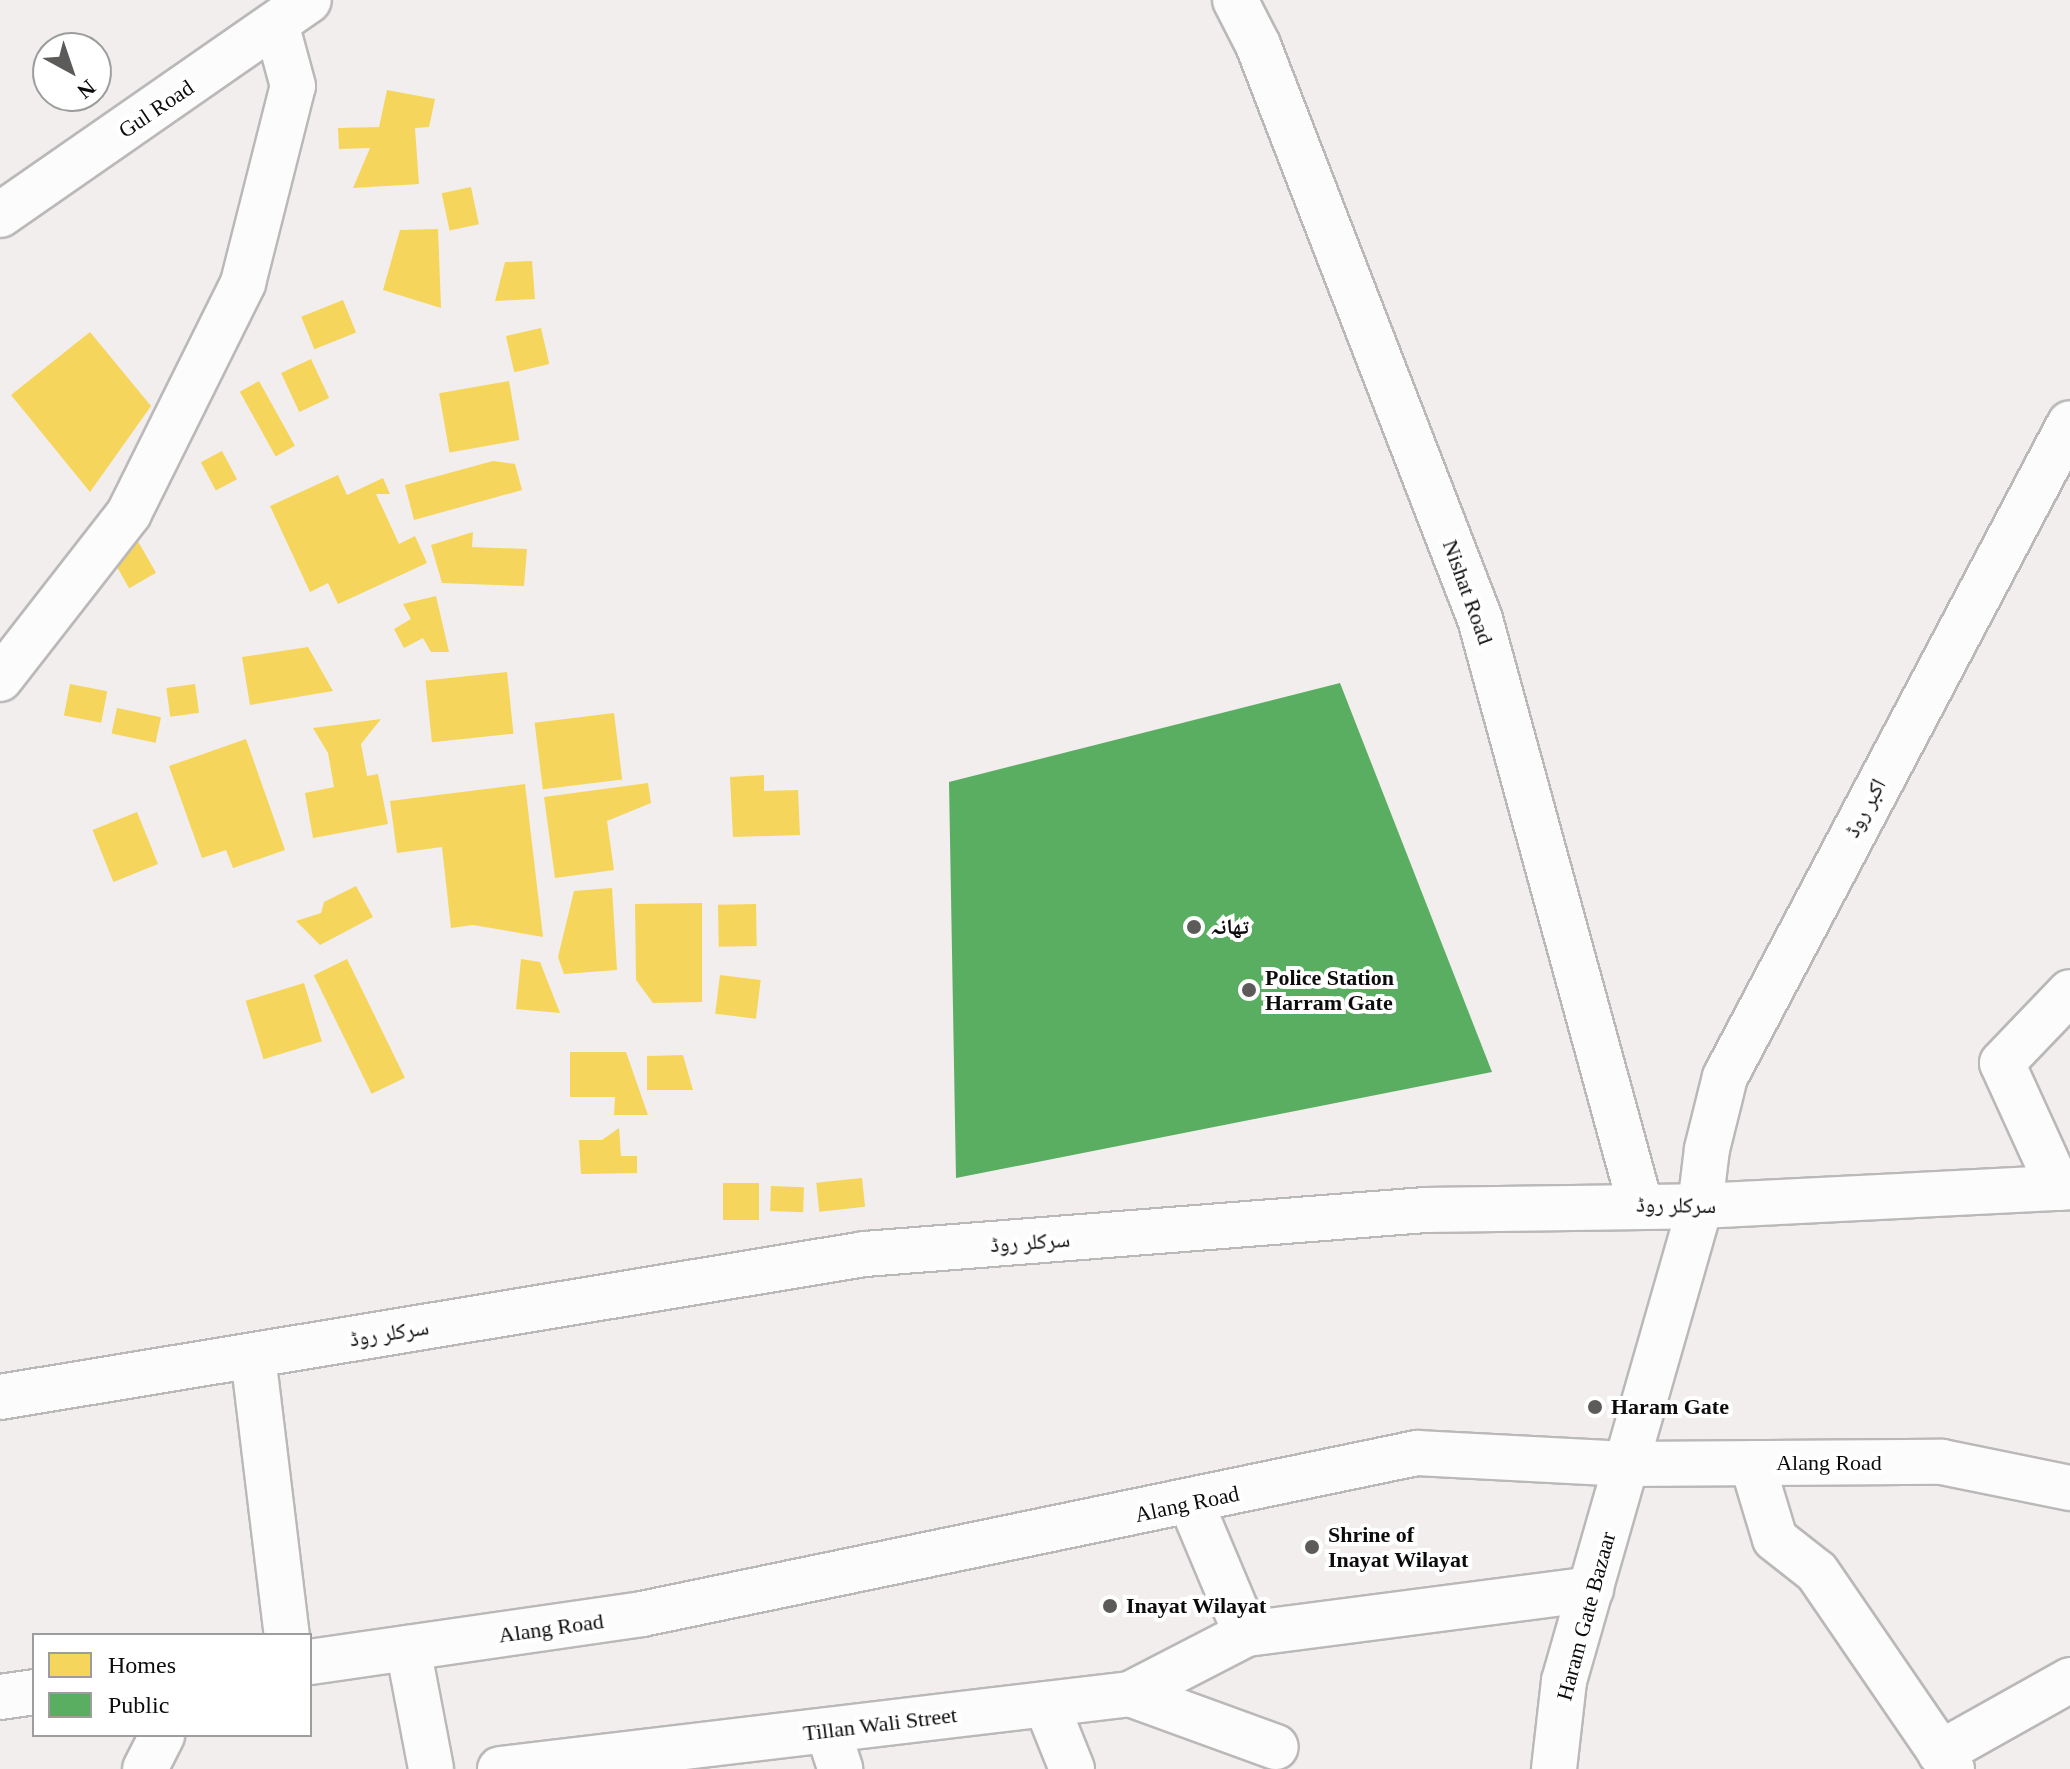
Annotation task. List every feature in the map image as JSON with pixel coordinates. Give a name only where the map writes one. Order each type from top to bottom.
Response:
[{"type":"street","name":"Nishat Road","points":[[1235,0],[1258,45],[1480,619],[1640,1204]]},
{"type":"street","name":"Gul Road","points":[[0,215],[293,13]]},
{"type":"street","points":[[0,679],[129,513],[243,283],[293,86],[293,13]]},
{"type":"street","name":"اکبر روڈ","points":[[1627,1464],[1700,1206],[1707,1149],[1725,1077],[2070,423]]},
{"type":"street","points":[[2064,1188],[2002,1063],[2070,992]]},
{"type":"street","name":"سرکلر روڈ","points":[[0,1397],[865,1254],[1425,1210],[1640,1204],[1700,1206],[2064,1188]]},
{"type":"street","points":[[253,1356],[287,1633]]},
{"type":"street","name":"Alang Road","points":[[312,1662],[642,1614],[1191,1503],[1417,1453],[1627,1464],[1942,1462],[2070,1488]]},
{"type":"street","points":[[1752,1463],[1775,1539],[1817,1572],[1946,1761],[2070,1680]]},
{"type":"street","name":"Haram Gate Bazaar","points":[[1554,1769],[1564,1681],[1627,1464]]},
{"type":"street","points":[[1191,1503],[1246,1634]]},
{"type":"street","name":"Tillan Wali Street","points":[[500,1769],[834,1750],[1046,1704],[1130,1694],[1246,1634],[1591,1589]]},
{"type":"street","points":[[408,1648],[431,1769]]},
{"type":"street","points":[[0,1697],[32,1692]]},
{"type":"street","points":[[1130,1694],[1276,1747]]},
{"type":"street","points":[[1046,1704],[1072,1769]]},
{"type":"street","points":[[145,1769],[161,1737]]},
{"type":"building: Homes","points":[[387,90],[435,99],[429,127],[415,128],[419,184],[353,188],[370,148],[339,149],[338,128],[379,127]]},
{"type":"building: Homes","points":[[471,187],[479,224],[450,230],[442,193]]},
{"type":"building: Homes","points":[[438,229],[441,308],[383,290],[400,230]]},
{"type":"building: Homes","points":[[532,261],[535,299],[495,301],[505,262]]},
{"type":"building: Homes","points":[[343,300],[356,332],[314,349],[301,317]]},
{"type":"building: Homes","points":[[541,328],[549,364],[514,372],[506,336]]},
{"type":"building: Homes","points":[[90,332],[151,406],[90,492],[11,395]]},
{"type":"building: Homes","points":[[311,359],[329,398],[299,412],[281,373]]},
{"type":"building: Homes","points":[[259,381],[295,446],[276,456],[240,392]]},
{"type":"building: Homes","points":[[509,381],[519,440],[449,452],[439,393]]},
{"type":"building: Homes","points":[[222,451],[237,479],[216,491],[201,462]]},
{"type":"building: Homes","points":[[493,461],[515,464],[522,490],[414,520],[405,485]]},
{"type":"building: Homes","points":[[338,475],[347,495],[383,478],[390,494],[376,494],[399,544],[415,536],[427,563],[338,604],[328,583],[310,592],[270,506]]},
{"type":"building: Homes","points":[[473,532],[472,547],[527,549],[524,586],[442,583],[431,545]]},
{"type":"building: Homes","points":[[136,538],[156,573],[129,588],[109,554]]},
{"type":"building: Homes","points":[[436,596],[449,652],[431,652],[423,638],[404,648],[394,629],[411,619],[403,604]]},
{"type":"building: Homes","points":[[308,647],[333,691],[250,705],[242,657]]},
{"type":"building: Homes","points":[[507,672],[513,734],[432,742],[425,681]]},
{"type":"building: Homes","points":[[70,684],[107,691],[101,723],[64,715]]},
{"type":"building: Homes","points":[[195,684],[199,713],[170,717],[166,688]]},
{"type":"building: Homes","points":[[117,708],[161,717],[156,743],[112,733]]},
{"type":"building: Homes","points":[[614,713],[622,780],[543,789],[535,723]]},
{"type":"building: Homes","points":[[381,719],[361,744],[367,776],[378,774],[388,824],[313,838],[305,793],[334,787],[328,753],[313,728]]},
{"type":"building: Homes","points":[[246,739],[285,850],[233,868],[226,850],[202,858],[169,766]]},
{"type":"building: Homes","points":[[764,775],[764,791],[798,790],[800,835],[733,837],[730,777]]},
{"type":"building: Homes","points":[[648,783],[651,803],[607,821],[614,870],[555,878],[544,797]]},
{"type":"building: Homes","points":[[525,784],[543,937],[473,925],[451,928],[442,847],[397,853],[390,801]]},
{"type":"building: Homes","points":[[137,812],[158,864],[113,882],[92,830]]},
{"type":"building: Homes","points":[[356,886],[373,917],[320,945],[296,921],[321,913],[324,902]]},
{"type":"building: Homes","points":[[612,888],[617,970],[564,974],[558,957],[574,891]]},
{"type":"building: Homes","points":[[702,903],[702,1002],[653,1003],[636,980],[635,904]]},
{"type":"building: Homes","points":[[756,904],[757,946],[719,947],[718,905]]},
{"type":"building: Homes","points":[[347,959],[405,1078],[372,1094],[314,975]]},
{"type":"building: Homes","points":[[521,959],[540,962],[560,1013],[516,1009]]},
{"type":"building: Homes","points":[[720,975],[761,980],[756,1019],[715,1014]]},
{"type":"building: Homes","points":[[304,983],[322,1041],[264,1059],[246,1001]]},
{"type":"building: Homes","points":[[570,1052],[626,1052],[648,1115],[614,1115],[615,1097],[570,1097]]},
{"type":"building: Homes","points":[[683,1055],[693,1090],[647,1090],[647,1056]]},
{"type":"building: Homes","points":[[619,1128],[621,1156],[637,1156],[637,1173],[581,1174],[579,1140],[602,1140]]},
{"type":"building: Homes","points":[[862,1178],[865,1207],[819,1212],[816,1183]]},
{"type":"building: Homes","points":[[723,1183],[759,1183],[759,1220],[723,1220]]},
{"type":"building: Homes","points":[[771,1186],[804,1187],[803,1212],[770,1211]]},
{"type":"building: Public","name":"تھانہ","points":[[1340,683],[1492,1072],[956,1178],[949,782]]},
{"type":"place","name":"تھانہ","points":[[1194,927]]},
{"type":"place","name":"Police Station Harram Gate","points":[[1249,990]]},
{"type":"place","name":"Haram Gate","points":[[1595,1407]]},
{"type":"place","name":"Shrine of Inayat Wilayat","points":[[1312,1547]]},
{"type":"place","name":"Inayat Wilayat","points":[[1110,1606]]}]
